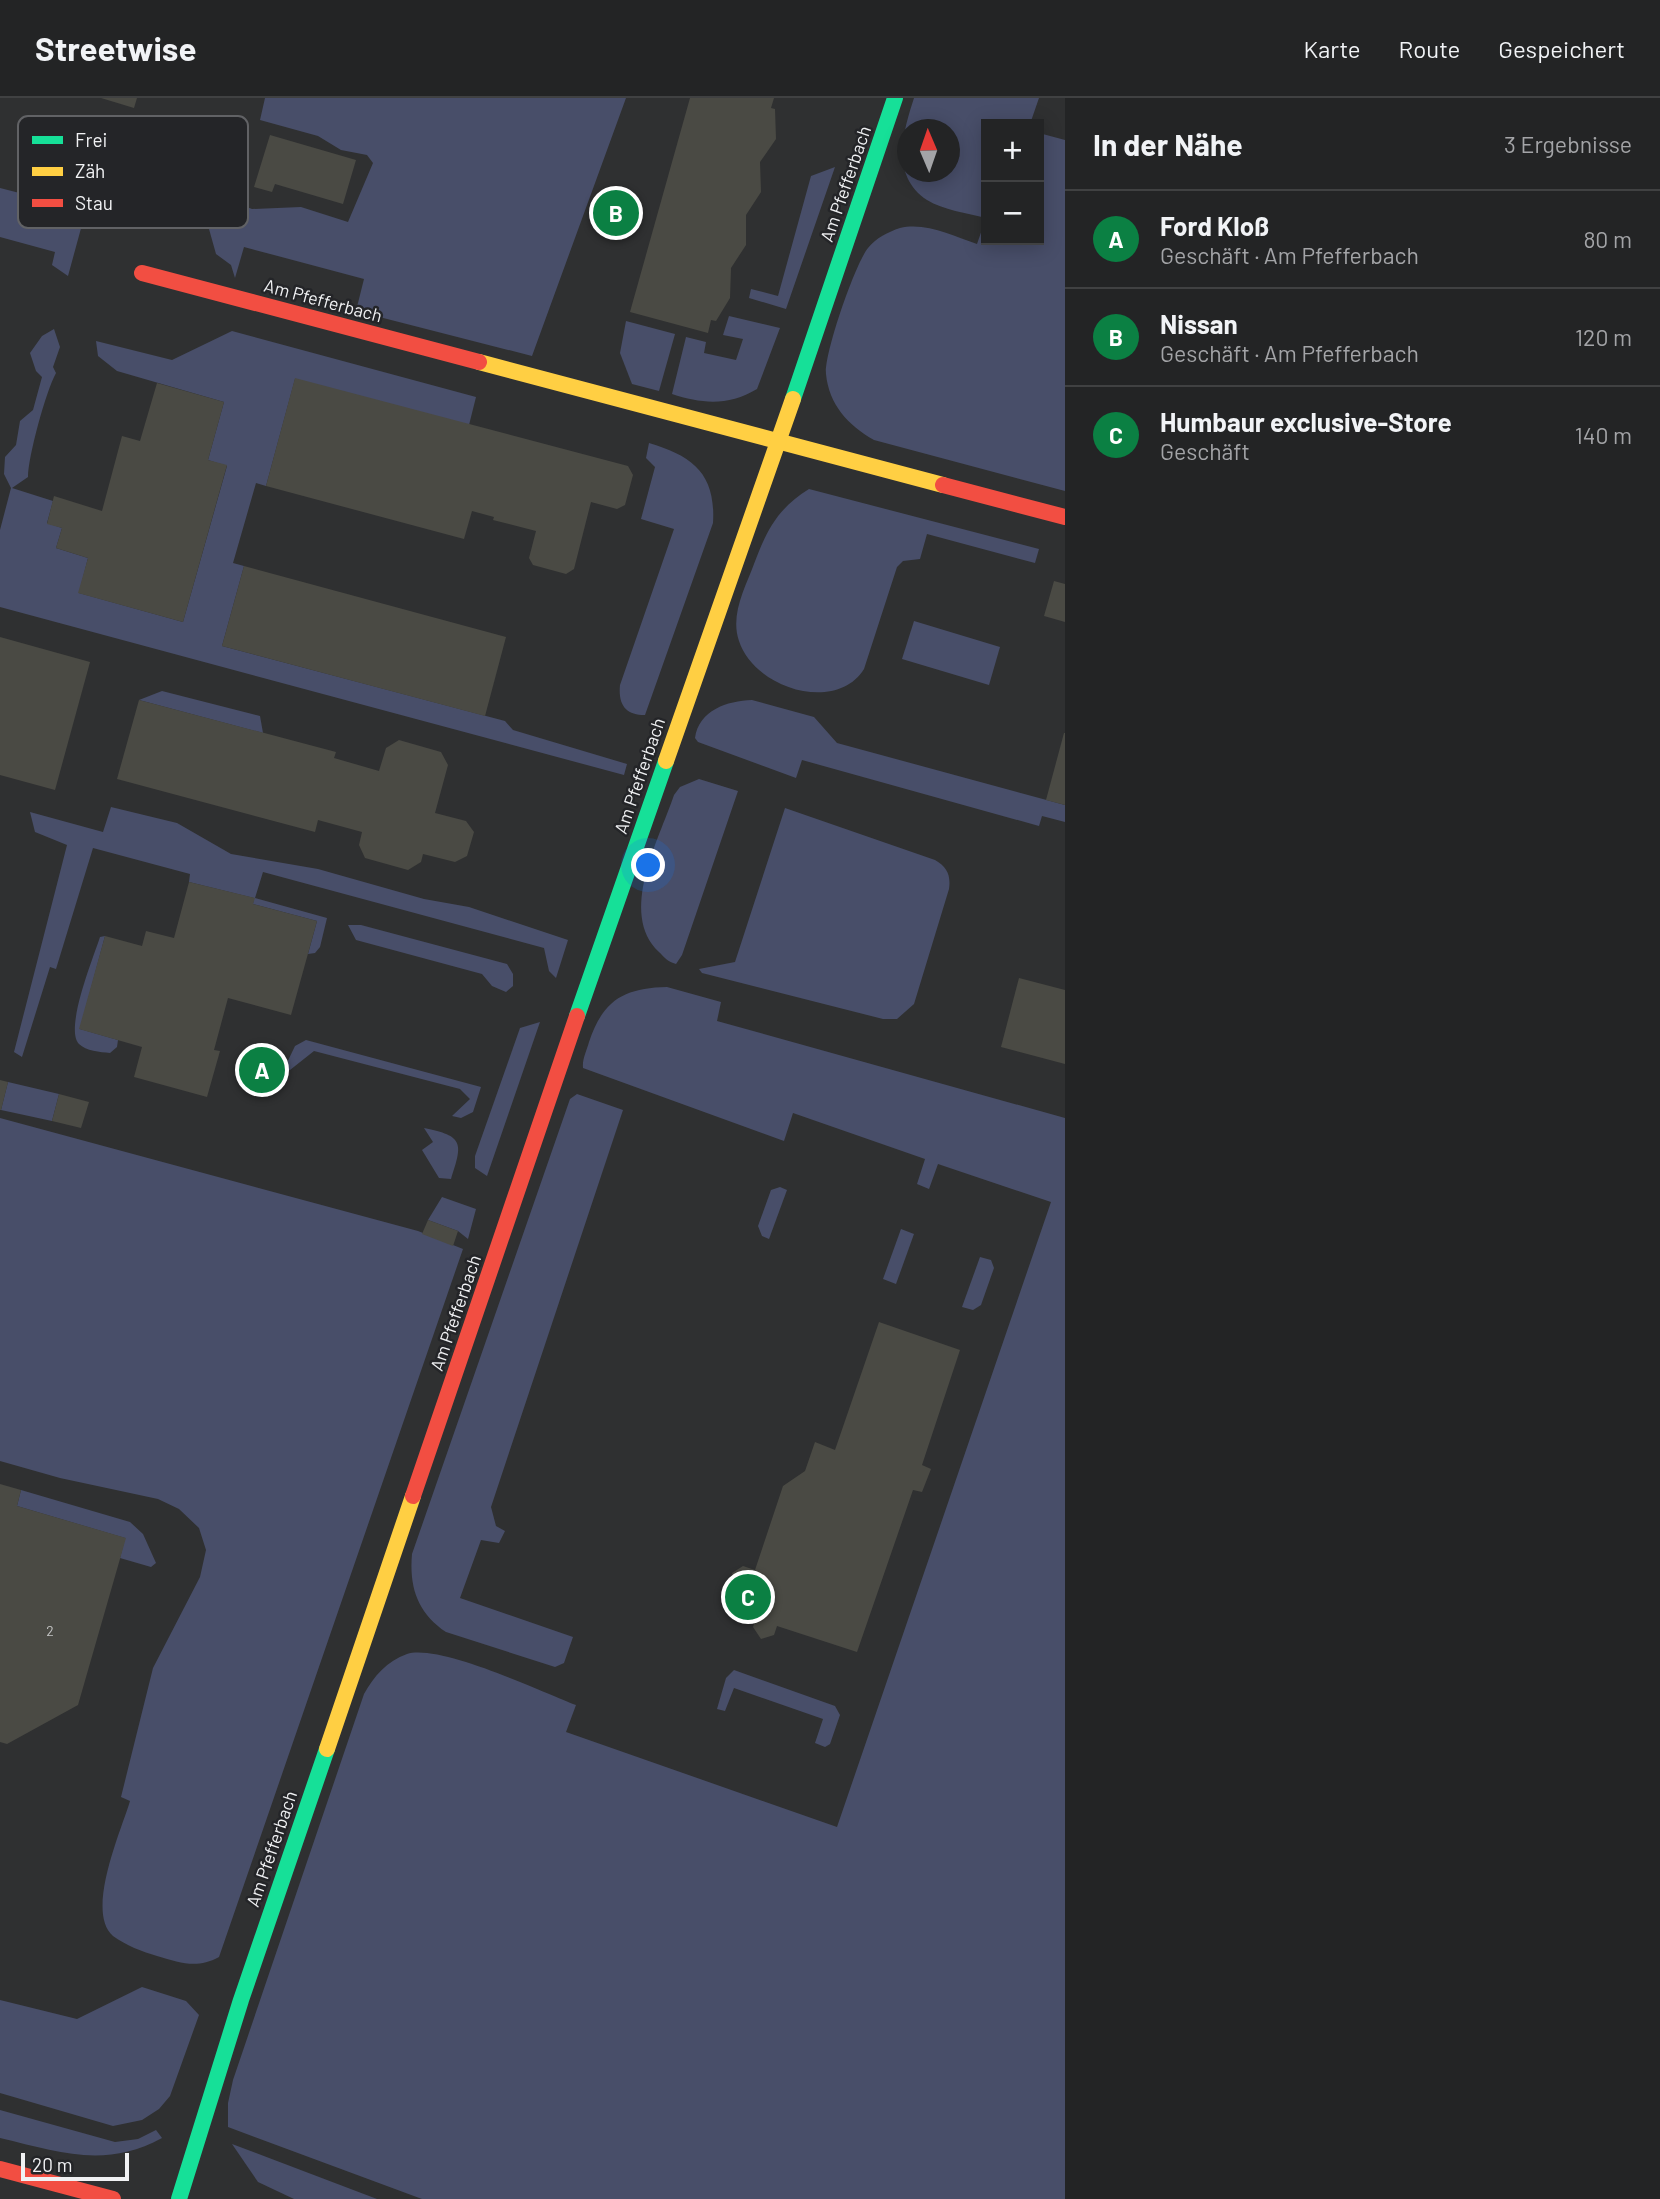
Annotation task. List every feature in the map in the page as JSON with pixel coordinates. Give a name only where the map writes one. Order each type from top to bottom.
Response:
[{"type":"street","name":"Am Pfefferbach","points":[[179,2199],[241,2000],[597,954],[778,441],[895,98]]},
{"type":"street","name":"Am Pfefferbach","points":[[142,272],[1065,517]]},
{"type":"street","points":[[0,2169],[113,2199]]},
{"type":"shaded area","points":[[265,98],[626,98],[532,356],[356,311],[364,279],[244,247],[235,278],[231,265],[216,254],[207,228],[248,228],[248,207],[301,207],[348,222],[373,163],[367,155],[341,150],[318,136],[260,120]]},
{"type":"shaded area","points":[[914,98],[1039,98],[1032,119],[981,119],[981,217],[955,211],[927,200],[910,182],[960,182],[960,119],[908,119]]},
{"type":"shaded area","points":[[1044,134],[1065,140],[1065,491],[874,440],[848,421],[831,395],[826,374],[830,348],[848,290],[862,257],[871,244],[891,231],[920,227],[977,244],[981,232],[981,245],[1044,245]]},
{"type":"shaded area","points":[[835,167],[786,309],[749,298],[751,289],[778,296],[811,176]]},
{"type":"shaded area","points":[[0,188],[18,193],[18,228],[81,228],[68,276],[52,265],[55,252],[0,237]]},
{"type":"shaded area","points":[[729,316],[780,328],[757,389],[747,395],[715,402],[672,394],[686,337],[706,342],[704,353],[736,360],[743,339],[723,335]]},
{"type":"shaded area","points":[[626,321],[675,334],[659,391],[632,384],[620,353]]},
{"type":"shaded area","points":[[54,329],[60,347],[53,367],[56,373],[38,424],[28,477],[12,488],[53,501],[47,523],[62,528],[56,548],[88,558],[79,593],[183,622],[227,466],[208,460],[224,402],[117,371],[98,356],[96,341],[172,360],[232,331],[476,397],[469,425],[295,379],[266,486],[256,483],[233,563],[244,566],[222,646],[505,721],[513,730],[627,764],[624,775],[0,607],[0,530],[11,488],[4,474],[5,457],[16,445],[20,421],[33,410],[42,377],[36,371],[30,353],[42,336]]},
{"type":"shaded area","points":[[649,443],[678,454],[699,470],[710,492],[713,523],[645,715],[638,715],[628,711],[622,703],[620,685],[674,529],[641,519],[655,467],[646,458]]},
{"type":"shaded area","points":[[809,489],[1039,549],[1035,563],[927,534],[920,559],[903,561],[897,567],[864,669],[851,683],[835,690],[797,690],[761,672],[748,658],[739,641],[736,621],[743,592],[774,521],[789,504]]},
{"type":"shaded area","points":[[914,621],[1000,647],[989,685],[902,659]]},
{"type":"shaded area","points":[[162,691],[260,716],[263,733],[139,700]]},
{"type":"shaded area","points":[[752,700],[814,717],[837,743],[1065,805],[1065,822],[1042,816],[1039,826],[802,760],[796,778],[698,742],[695,738],[702,720],[708,714],[733,702]]},
{"type":"shaded area","points":[[699,779],[738,791],[682,955],[676,964],[668,961],[647,936],[642,917],[642,897],[652,854],[674,795],[680,787]]},
{"type":"shaded area","points":[[111,807],[177,823],[231,854],[318,869],[424,899],[469,907],[568,940],[556,978],[549,971],[544,948],[263,872],[255,898],[327,918],[320,947],[315,953],[308,954],[317,921],[253,904],[254,898],[189,882],[190,874],[93,848],[56,969],[50,967],[22,1057],[14,1052],[67,845],[35,832],[30,812],[103,832]]},
{"type":"shaded area","points":[[785,808],[935,860],[947,872],[949,889],[914,1004],[897,1019],[883,1019],[702,973],[699,969],[735,962]]},
{"type":"shaded area","points":[[348,925],[361,925],[507,964],[513,974],[513,986],[506,992],[492,986],[482,974],[356,940]]},
{"type":"shaded area","points":[[105,936],[80,1029],[118,1040],[117,1047],[110,1053],[85,1048],[75,1036],[77,1009],[82,992],[100,937]]},
{"type":"shaded area","points":[[667,987],[721,1002],[717,1021],[1065,1118],[1065,2199],[422,2199],[228,2127],[228,2103],[233,2080],[364,1694],[382,1670],[400,1657],[422,1653],[442,1656],[515,1680],[576,1705],[566,1732],[837,1827],[1051,1202],[938,1164],[929,1189],[917,1184],[925,1159],[793,1113],[784,1141],[583,1068],[595,1028],[608,1006],[639,990]]},
{"type":"shaded area","points":[[540,1022],[487,1176],[475,1168],[475,1156],[520,1028]]},
{"type":"shaded area","points":[[306,1040],[481,1087],[473,1112],[461,1118],[452,1116],[470,1099],[460,1089],[314,1051],[290,1070],[284,1069],[295,1046]]},
{"type":"shaded area","points":[[8,1082],[59,1094],[52,1121],[1,1110]]},
{"type":"shaded area","points":[[577,1094],[623,1110],[491,1507],[496,1526],[505,1531],[499,1543],[481,1540],[460,1598],[573,1637],[564,1663],[555,1667],[446,1632],[436,1625],[417,1599],[411,1566],[412,1554],[570,1099]]},
{"type":"shaded area","points":[[0,1118],[418,1231],[463,1249],[219,1957],[203,1963],[174,1961],[123,1942],[113,1936],[105,1925],[103,1909],[113,1851],[130,1801],[121,1797],[153,1668],[200,1577],[206,1550],[199,1528],[179,1509],[158,1499],[60,1478],[0,1461]]},
{"type":"shaded area","points":[[424,1128],[447,1134],[457,1143],[457,1157],[451,1179],[439,1178],[422,1150],[433,1142]]},
{"type":"shaded area","points":[[780,1187],[787,1190],[769,1239],[762,1236],[758,1226],[771,1190]]},
{"type":"shaded area","points":[[442,1197],[476,1209],[468,1239],[458,1231],[428,1220]]},
{"type":"shaded area","points":[[901,1229],[914,1234],[896,1284],[883,1279]]},
{"type":"shaded area","points":[[980,1257],[991,1260],[994,1268],[981,1305],[973,1310],[962,1307]]},
{"type":"shaded area","points":[[21,1490],[130,1522],[143,1534],[156,1563],[151,1567],[120,1558],[125,1538],[17,1506]]},
{"type":"shaded area","points":[[734,1670],[835,1706],[840,1715],[830,1744],[825,1747],[815,1743],[823,1719],[734,1688],[725,1711],[717,1709],[726,1678]]},
{"type":"shaded area","points":[[142,1987],[186,2001],[199,2015],[170,2096],[159,2109],[142,2120],[113,2126],[0,2093],[0,2000],[77,2019]]},
{"type":"shaded area","points":[[0,2110],[115,2142],[138,2139],[156,2130],[162,2138],[121,2153],[82,2155],[62,2152],[0,2138]]},
{"type":"shaded area","points":[[232,2144],[377,2199],[294,2199],[258,2182]]},
{"type":"building","points":[[101,98],[137,98],[134,108]]},
{"type":"building","points":[[690,98],[774,98],[771,108],[775,109],[776,139],[760,162],[761,192],[746,215],[746,245],[731,268],[730,298],[716,321],[711,320],[708,333],[630,312]]},
{"type":"building","points":[[270,135],[356,160],[343,204],[275,184],[272,192],[254,187]]},
{"type":"building","points":[[295,378],[628,466],[633,475],[625,505],[617,509],[591,502],[574,569],[566,574],[533,565],[529,558],[536,531],[493,520],[494,517],[472,511],[464,539],[266,486]]},
{"type":"building","points":[[157,383],[224,402],[208,460],[227,465],[183,622],[78,593],[88,558],[56,548],[62,528],[47,524],[54,496],[102,511],[122,436],[140,441]]},
{"type":"building","points":[[244,566],[506,637],[485,716],[222,646]]},
{"type":"building","points":[[1054,581],[1065,584],[1065,622],[1044,616]]},
{"type":"building","points":[[0,637],[90,662],[55,790],[0,775]]},
{"type":"building","points":[[139,700],[336,752],[334,758],[379,771],[386,748],[399,740],[441,752],[448,765],[435,813],[466,821],[474,832],[467,856],[455,862],[423,854],[421,862],[408,870],[365,858],[359,845],[362,832],[318,820],[315,832],[117,779]]},
{"type":"building","points":[[1065,733],[1065,805],[1046,800]]},
{"type":"building","points":[[189,882],[255,898],[253,904],[317,921],[291,1015],[228,998],[214,1050],[220,1051],[207,1097],[134,1077],[142,1047],[79,1029],[105,936],[142,946],[146,931],[174,938]]},
{"type":"building","points":[[1019,978],[1065,990],[1065,1064],[1001,1047]]},
{"type":"building","points":[[0,1080],[8,1082],[1,1110],[0,1110]]},
{"type":"building","points":[[59,1094],[89,1102],[81,1128],[52,1121]]},
{"type":"building","points":[[428,1220],[458,1231],[453,1246],[422,1234]]},
{"type":"building","points":[[879,1322],[960,1350],[922,1465],[931,1469],[922,1492],[913,1490],[857,1652],[777,1626],[774,1635],[761,1639],[753,1627],[756,1618],[747,1590],[735,1587],[732,1573],[743,1566],[755,1570],[783,1486],[805,1471],[815,1442],[835,1450]]},
{"type":"building","points":[[0,1484],[21,1490],[17,1506],[126,1538],[78,1705],[7,1744],[0,1742]]},
{"type":"traffic: fast","points":[[793,399],[895,98]]},
{"type":"traffic: fast","points":[[577,1016],[666,761]]},
{"type":"traffic: fast","points":[[179,2199],[241,2000],[327,1749]]},
{"type":"traffic: slow","points":[[479,362],[943,485]]},
{"type":"traffic: slow","points":[[666,761],[793,399]]},
{"type":"traffic: slow","points":[[327,1749],[413,1496]]},
{"type":"traffic: jam","points":[[142,273],[479,362]]},
{"type":"traffic: jam","points":[[943,485],[1065,517]]},
{"type":"traffic: jam","points":[[413,1496],[577,1016]]},
{"type":"traffic: jam","points":[[0,2169],[113,2199]]},
{"type":"place","name":"Nissan","points":[[616,213]]},
{"type":"place","name":"Ford Kloß","points":[[262,1070]]},
{"type":"place","name":"Humbaur exclusive-Store","points":[[748,1597]]}]
